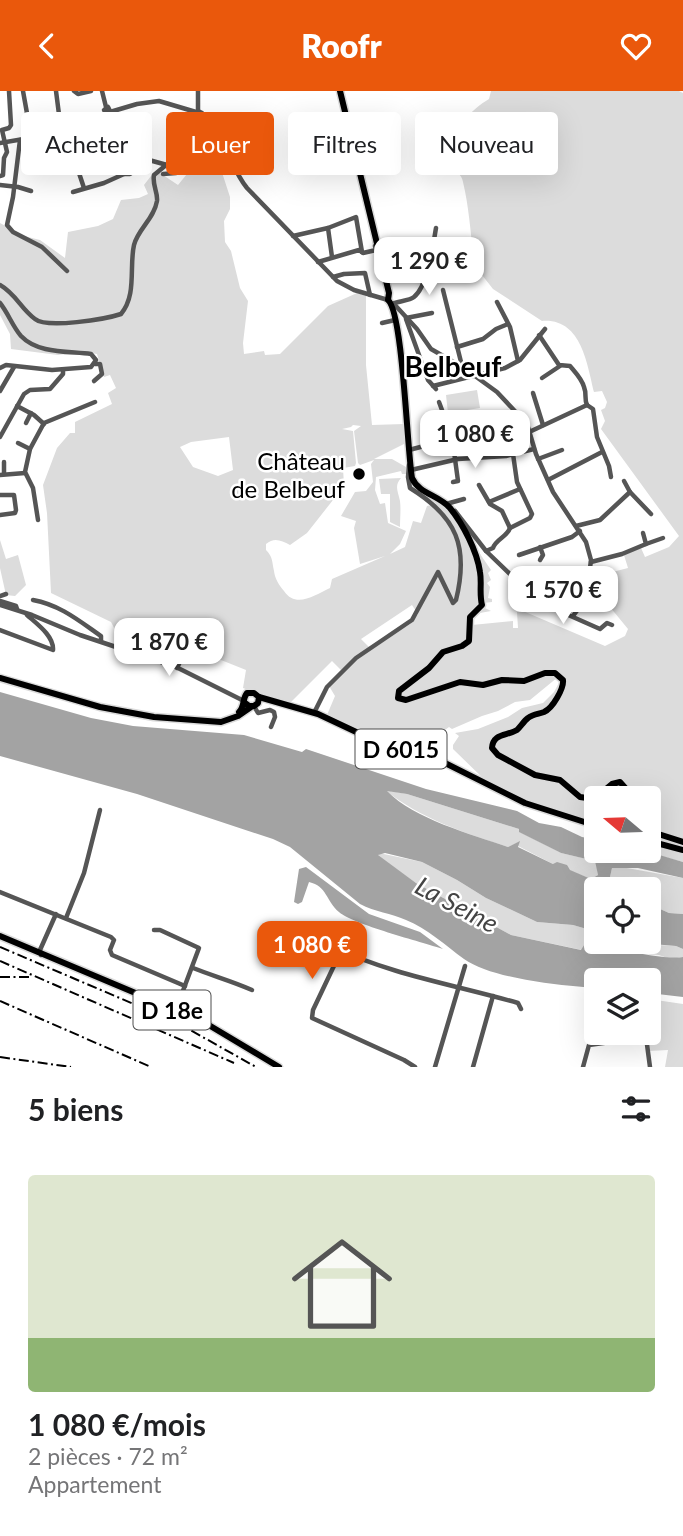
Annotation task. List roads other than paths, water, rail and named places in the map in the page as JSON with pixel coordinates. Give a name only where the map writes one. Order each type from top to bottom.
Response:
[{"type":"main road","points":[[340,91],[395,320],[404,384],[412,478],[417,487],[449,507],[463,529],[478,563],[481,580],[479,591],[482,604],[470,617],[471,636],[468,643],[441,654],[399,691],[399,699],[406,700],[460,682],[483,685],[502,680],[524,681],[545,673],[555,673],[563,680],[564,686],[551,706],[545,712],[529,717],[516,730],[497,738],[492,743],[494,752],[535,775],[564,782],[576,795],[584,799]]},
{"type":"main road","points":[[0,678],[111,710],[214,723],[237,714],[251,702]]},
{"type":"main road","name":"D 6015","points":[[251,702],[314,713],[386,746],[430,756],[525,803],[584,822]]},
{"type":"main road","points":[[662,835],[683,842]]},
{"type":"main road","points":[[662,844],[683,850]]},
{"type":"main road","name":"D 18e","points":[[0,937],[177,1008],[226,1033],[277,1067]]},
{"type":"main road","name":"D 18e","points":[[41,952],[201,1023],[277,1067]]},
{"type":"street","points":[[0,176],[3,174],[2,157],[7,152],[2,143],[1,130],[11,125],[9,91]]},
{"type":"street","points":[[23,91],[28,112]]},
{"type":"street","points":[[56,91],[59,112]]},
{"type":"street","points":[[74,91],[76,94],[91,91]]},
{"type":"street","points":[[102,91],[106,111],[159,101],[194,112],[198,91]]},
{"type":"street","points":[[2,143],[20,140],[8,229],[42,247],[67,271]]},
{"type":"street","points":[[0,285],[13,293],[30,315],[41,323],[52,324],[121,314],[127,304],[132,278],[134,244],[156,205],[153,178],[166,166]]},
{"type":"street","points":[[162,171],[166,172]]},
{"type":"street","points":[[80,175],[84,188]]},
{"type":"street","points":[[73,192],[126,175]]},
{"type":"street","points":[[239,175],[243,183],[333,277],[348,288],[391,303],[431,349],[462,367],[502,397],[530,431],[538,459],[561,505],[586,542],[591,562],[589,576],[528,596]]},
{"type":"street","points":[[0,185],[30,191]]},
{"type":"street","points":[[293,236],[328,228],[356,216],[362,252]]},
{"type":"street","points":[[391,303],[415,296],[430,260],[436,227]]},
{"type":"street","points":[[328,228],[332,257]]},
{"type":"street","points":[[318,262],[359,250],[376,250],[373,235]]},
{"type":"street","points":[[333,277],[365,273],[370,295]]},
{"type":"street","points":[[443,290],[462,367]]},
{"type":"street","points":[[496,302],[508,324],[518,361]]},
{"type":"street","points":[[0,303],[20,335],[28,342],[48,349],[93,355],[95,364]]},
{"type":"street","points":[[406,318],[432,313]]},
{"type":"street","points":[[406,318],[428,380],[435,388],[505,369],[518,361],[545,329]]},
{"type":"street","points":[[382,323],[395,320]]},
{"type":"street","points":[[457,347],[483,339],[496,328],[508,324]]},
{"type":"street","points":[[539,335],[560,366]]},
{"type":"street","points":[[0,368],[63,370],[100,364],[102,374],[94,381]]},
{"type":"street","points":[[542,378],[560,366],[570,366],[584,387],[611,477]]},
{"type":"street","points":[[0,391],[14,367]]},
{"type":"street","points":[[0,437],[26,391],[51,388],[63,375],[63,370]]},
{"type":"street","points":[[42,400],[43,390]]},
{"type":"street","points":[[533,393],[543,425]]},
{"type":"street","points":[[439,402],[453,439],[458,481],[453,482]]},
{"type":"street","points":[[38,520],[33,488],[25,473],[30,449],[44,424],[95,403]]},
{"type":"street","points":[[17,406],[44,424]]},
{"type":"street","points":[[408,450],[462,436],[499,438],[530,431],[590,407]]},
{"type":"street","points":[[26,423],[31,413]]},
{"type":"street","points":[[18,443],[30,449]]},
{"type":"street","points":[[314,713],[330,683],[356,658],[412,620],[438,572],[453,603],[456,600],[462,569],[455,534],[441,510],[425,495],[411,488],[407,473],[410,468],[534,449]]},
{"type":"street","points":[[538,459],[562,450]]},
{"type":"street","points":[[548,480],[602,452]]},
{"type":"street","points":[[510,528],[530,519],[532,514],[520,489],[513,454]]},
{"type":"street","points":[[4,462],[2,475],[25,473]]},
{"type":"street","points":[[625,482],[630,492],[651,514]]},
{"type":"street","points":[[480,485],[489,502],[502,510],[510,528],[508,534],[486,551]]},
{"type":"street","points":[[489,502],[520,489]]},
{"type":"street","points":[[576,526],[600,520],[630,492]]},
{"type":"street","points":[[0,495],[14,495],[16,510],[15,513],[0,515]]},
{"type":"street","points":[[464,499],[449,507],[461,517],[486,551],[531,599],[600,629],[607,623],[612,625]]},
{"type":"street","points":[[519,555],[572,537],[580,531]]},
{"type":"street","points":[[643,533],[646,544]]},
{"type":"street","points":[[591,562],[622,554],[663,538]]},
{"type":"street","points":[[540,547],[543,555],[540,560]]},
{"type":"street","points":[[554,589],[554,579],[568,572]]},
{"type":"street","points":[[2,599],[17,607],[17,610],[64,629],[177,668],[240,695],[251,702],[258,713],[270,710],[274,712],[271,727]]},
{"type":"street","points":[[33,600],[66,610],[101,636],[101,641]]},
{"type":"street","points":[[573,616],[582,604],[591,604]]},
{"type":"street","points":[[0,630],[53,650],[54,644],[50,637],[24,612]]},
{"type":"street","points":[[177,668],[189,646],[200,649]]},
{"type":"street","points":[[430,756],[439,743]]},
{"type":"street","points":[[66,918],[84,873],[100,810]]},
{"type":"street","points":[[0,892],[112,937],[112,955],[185,986]]},
{"type":"street","points":[[41,952],[56,914]]},
{"type":"street","points":[[154,930],[160,930],[198,947],[199,951],[177,1008]]},
{"type":"street","points":[[415,1067],[312,1018],[336,948],[373,965],[425,980],[458,985],[518,1003],[521,1009]]},
{"type":"street","points":[[435,1067],[464,966]]},
{"type":"street","points":[[193,968],[252,990]]},
{"type":"street","points":[[473,1067],[494,996]]},
{"type":"street","points":[[583,1067],[590,1042],[646,1037],[650,1067]]},
{"type":"railway","points":[[0,947],[176,1022],[256,1067]]},
{"type":"railway","points":[[0,961],[234,1063]]},
{"type":"railway","points":[[0,977],[31,977]]},
{"type":"railway","points":[[0,1001],[151,1067]]},
{"type":"railway","points":[[0,1057],[71,1067]]},
{"type":"place","name":"Château de Belbeuf","points":[[359,474]]},
{"type":"district","name":"Belbeuf","points":[[453,366]]},
{"type":"water label","name":"La Seine","points":[[457,904]]}]
